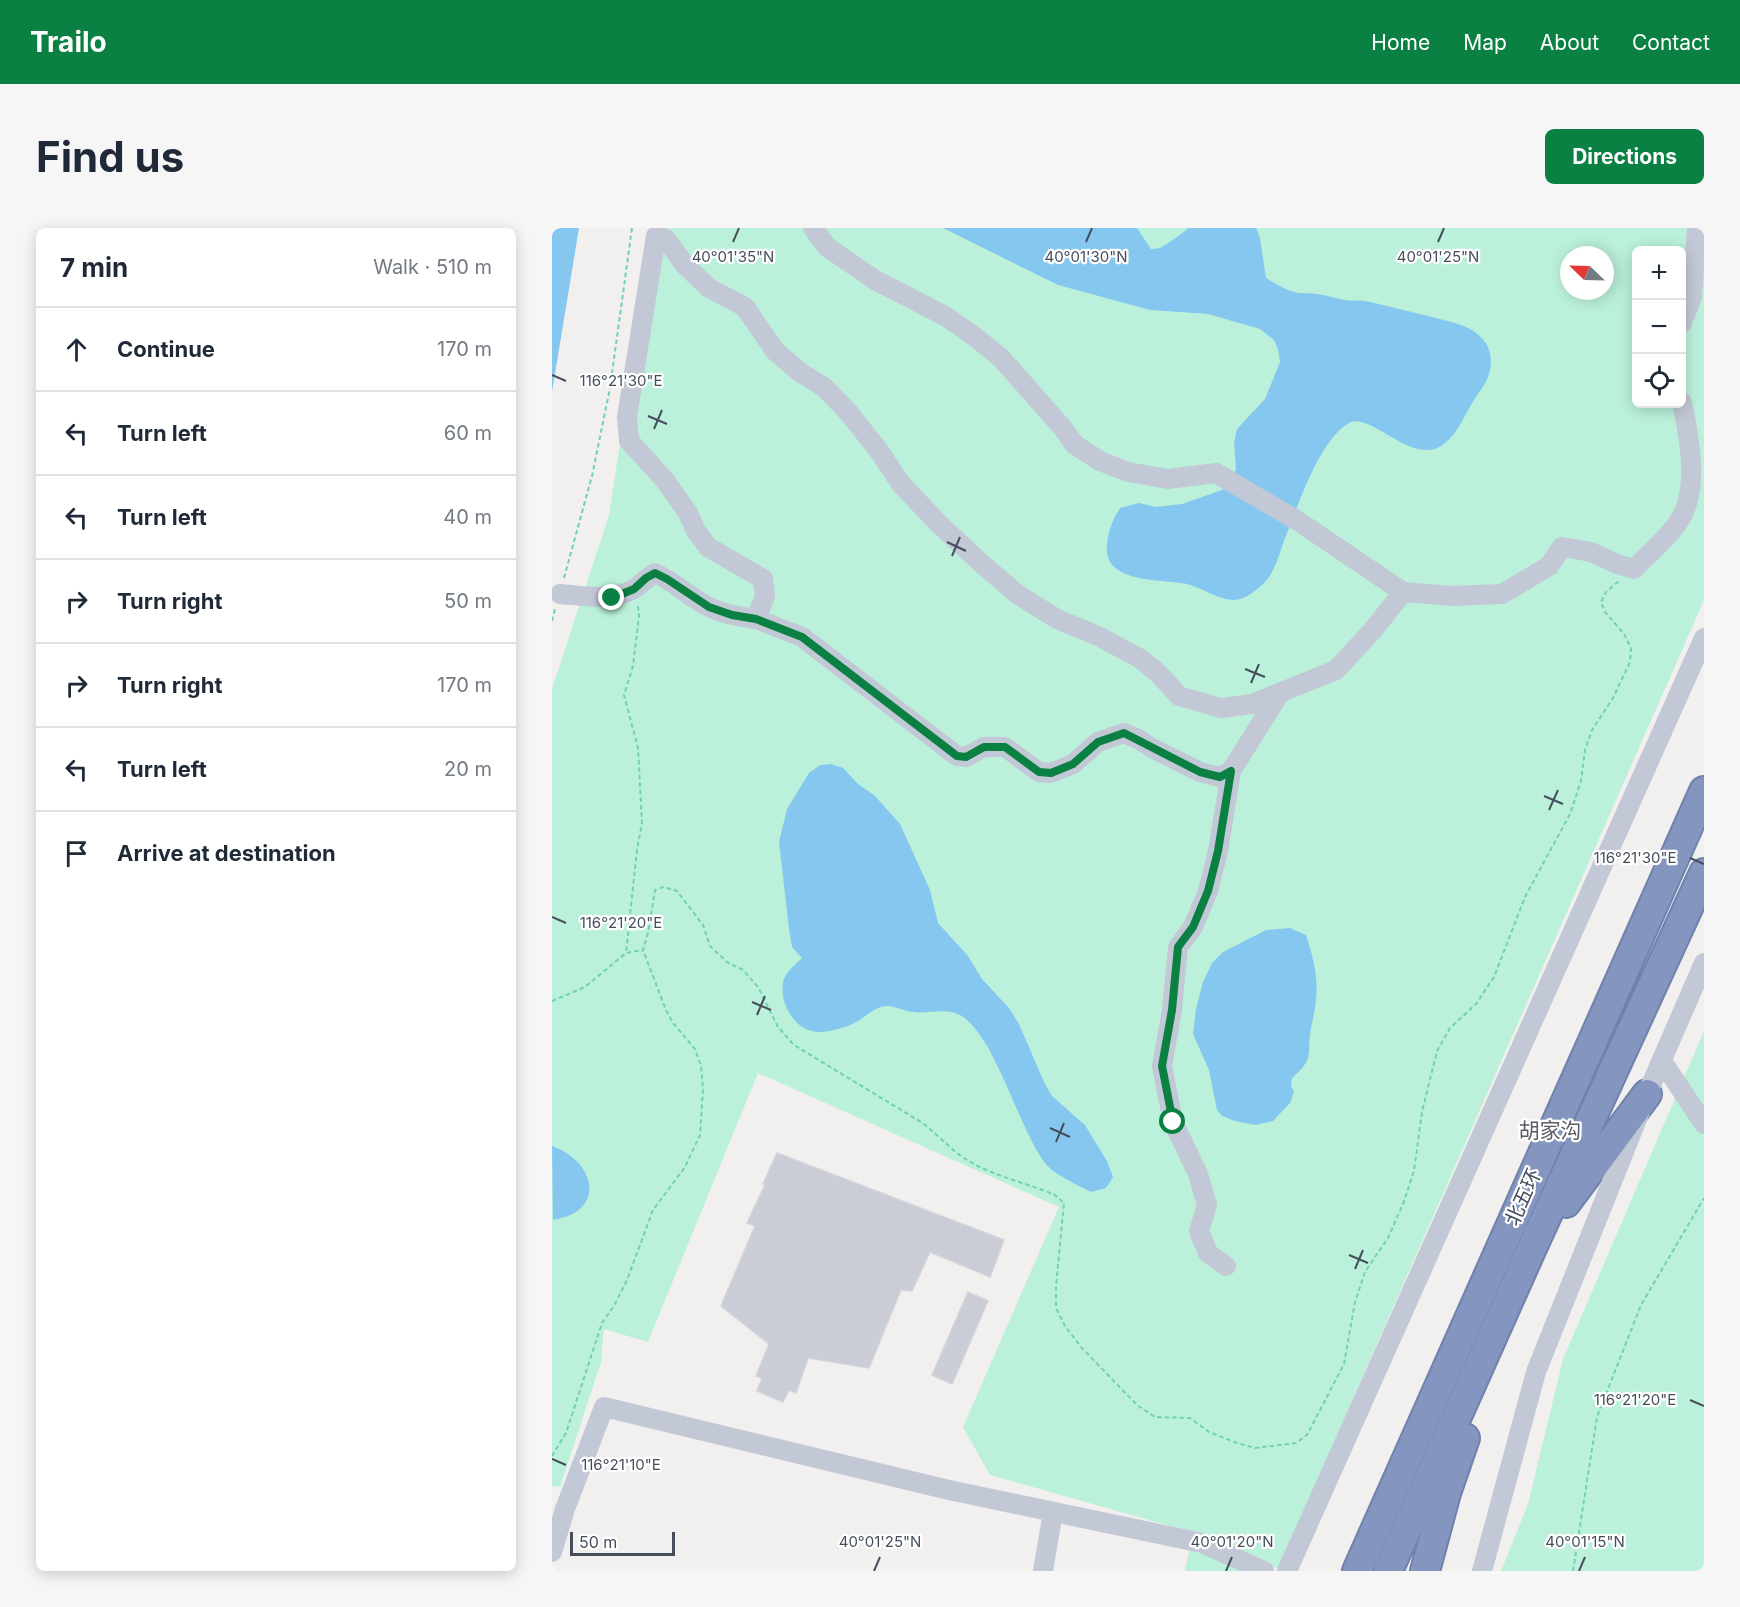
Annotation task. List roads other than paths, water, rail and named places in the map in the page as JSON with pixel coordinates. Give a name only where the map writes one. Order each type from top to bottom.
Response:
[{"type":"highway","name":"北五环","points":[[1357,1571],[1704,791]]},
{"type":"highway","name":"北五环","points":[[1389,1571],[1528,1258],[1704,873]]},
{"type":"highway","points":[[1426,1568],[1446,1493],[1528,1258],[1647,1094]]},
{"type":"street","points":[[813,228],[827,247],[875,280],[945,316],[974,336],[1001,358],[1075,445],[1100,461],[1114,468],[1144,476],[1168,479],[1216,473],[1298,521],[1403,592],[1451,596],[1502,594],[1550,566],[1562,548],[1592,552],[1634,569],[1680,521],[1690,491],[1690,440],[1683,408]]},
{"type":"street","points":[[1686,313],[1692,297],[1697,228]]},
{"type":"street","points":[[756,619],[765,596],[763,579],[708,547],[664,479],[629,441],[627,417],[656,236],[666,239],[685,265],[709,288],[746,307],[775,351],[801,373],[824,387],[849,413],[901,484],[940,525],[1017,594],[1057,619],[1098,636],[1141,659],[1159,674],[1179,696],[1221,708],[1252,704],[1336,670],[1373,630],[1403,592]]},
{"type":"street","points":[[560,594],[612,598],[634,589],[655,573],[709,607],[732,615],[756,619],[802,637],[957,756],[966,757],[984,747],[1005,747],[1039,772],[1051,773],[1073,764],[1098,742],[1124,733],[1200,772],[1220,777],[1231,771]]},
{"type":"street","points":[[1287,1571],[1704,638]]},
{"type":"street","points":[[1226,1266],[1208,1253],[1199,1231],[1207,1205],[1198,1174],[1173,1122],[1162,1066],[1172,1010],[1178,947],[1193,927],[1208,891],[1218,851],[1231,771],[1280,693]]},
{"type":"street","points":[[1482,1571],[1536,1372],[1647,1094],[1704,963]]},
{"type":"street","points":[[1662,1061],[1704,1124]]},
{"type":"street","points":[[552,1552],[604,1407],[949,1490],[1202,1543],[1264,1571]]},
{"type":"street","points":[[1044,1571],[1053,1512]]},
{"type":"water","points":[[552,228],[579,228],[552,392]]},
{"type":"water","points":[[943,228],[1137,228],[1151,249],[1162,247],[1188,228],[1256,228],[1260,238],[1266,278],[1295,292],[1366,301],[1470,329],[1487,345],[1491,357],[1489,375],[1458,428],[1441,446],[1429,450],[1417,449],[1358,421],[1349,423],[1338,432],[1318,460],[1271,573],[1262,585],[1247,596],[1238,600],[1228,599],[1187,584],[1136,577],[1114,567],[1108,558],[1108,536],[1117,513],[1120,508],[1139,503],[1156,507],[1182,504],[1222,490],[1230,482],[1236,469],[1234,443],[1237,429],[1265,399],[1280,362],[1274,340],[1260,329],[1208,314],[1150,310],[1058,285]]},
{"type":"water","points":[[831,764],[843,768],[858,784],[875,796],[900,824],[930,890],[938,923],[968,956],[982,979],[1009,1008],[1019,1024],[1052,1096],[1085,1125],[1107,1161],[1113,1177],[1106,1188],[1091,1192],[1060,1175],[1045,1163],[983,1040],[971,1024],[958,1014],[948,1011],[913,1012],[886,1006],[849,1025],[819,1032],[810,1031],[795,1021],[785,1005],[782,987],[789,970],[802,958],[792,947],[779,842],[787,809],[809,773],[820,765]]},
{"type":"water","points":[[1290,928],[1306,935],[1315,971],[1317,992],[1309,1055],[1300,1071],[1292,1078],[1291,1086],[1294,1092],[1290,1103],[1273,1121],[1255,1125],[1235,1121],[1222,1116],[1217,1110],[1209,1070],[1193,1034],[1203,982],[1212,963],[1223,952],[1266,930]]},
{"type":"water","points":[[552,1146],[567,1153],[578,1163],[586,1174],[589,1185],[588,1197],[582,1207],[571,1215],[553,1220]]},
{"type":"district","name":"胡家沟","points":[[1550,1130]]}]
